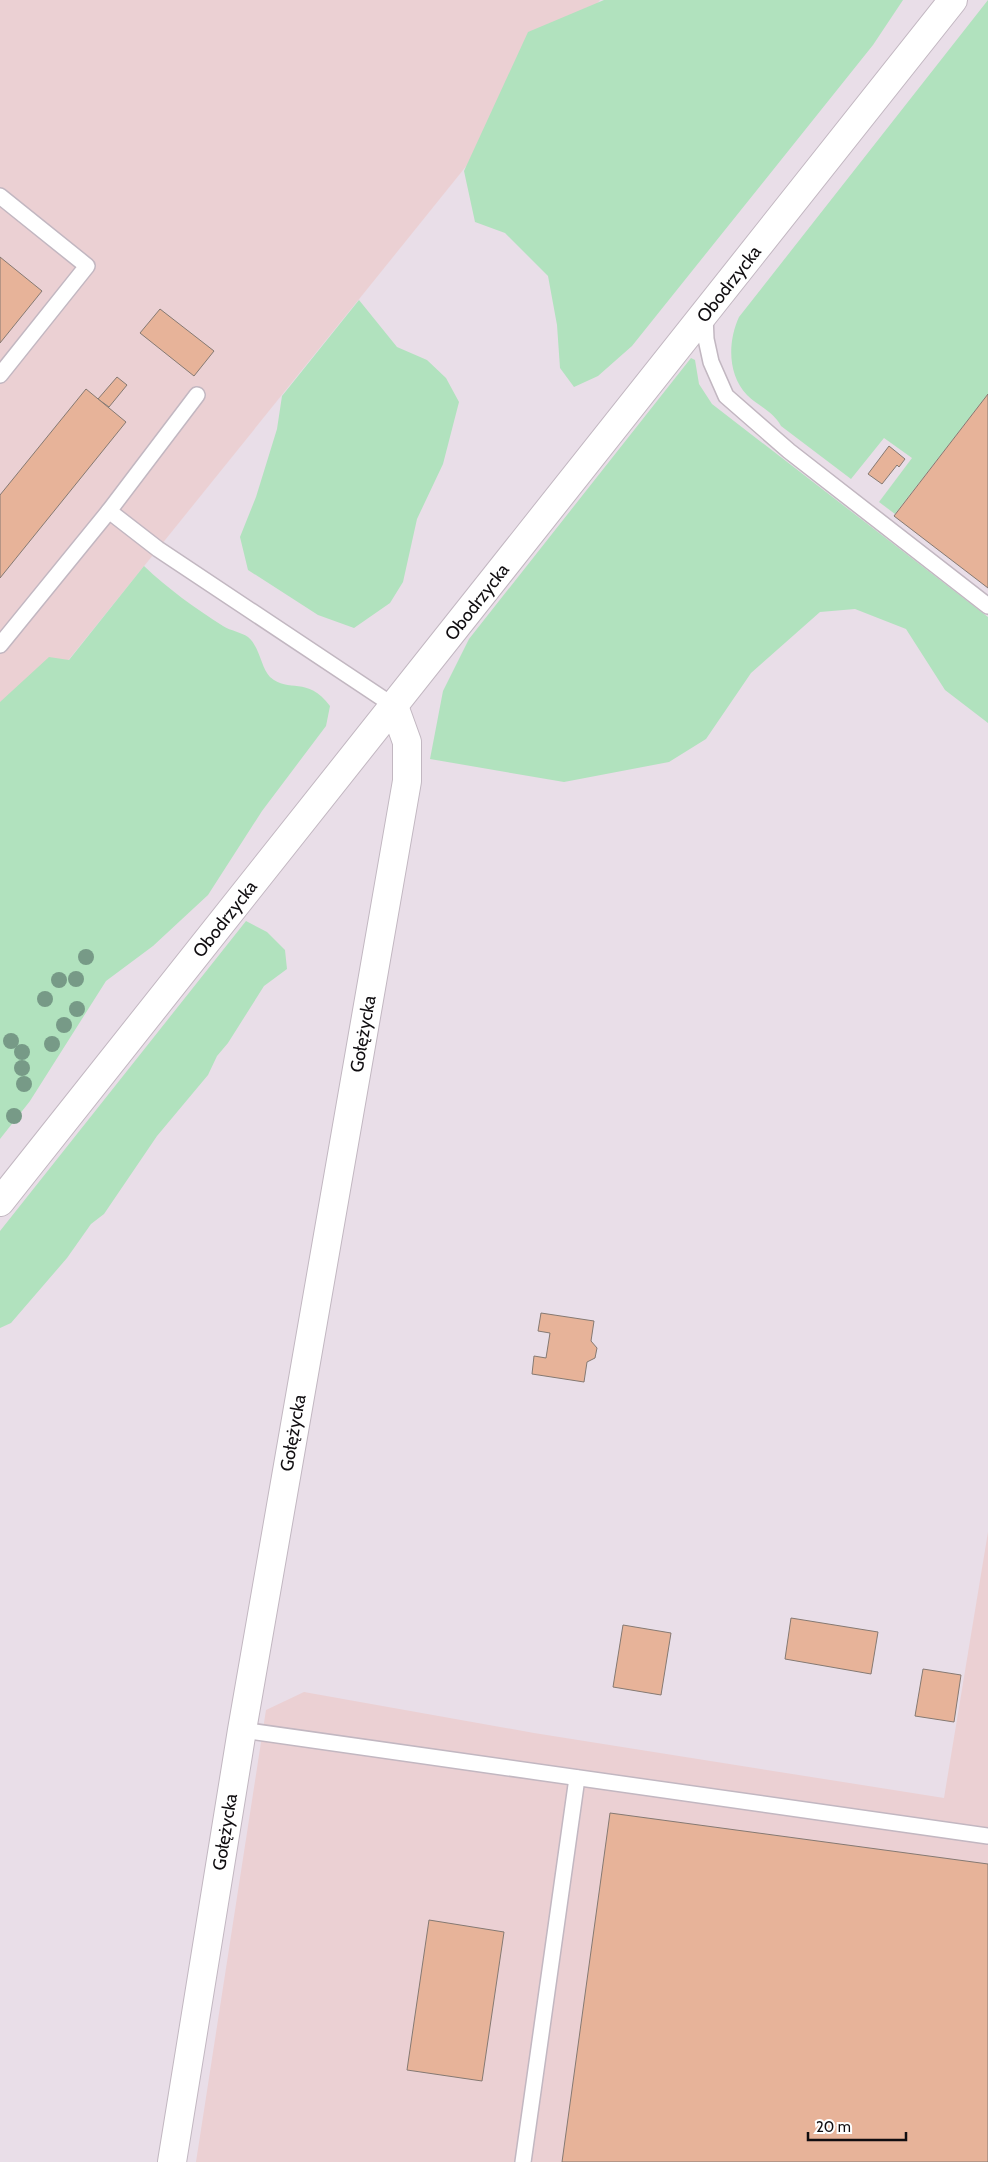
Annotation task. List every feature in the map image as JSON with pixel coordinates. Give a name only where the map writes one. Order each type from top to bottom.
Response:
[{"type":"street","name":"Obodrzycka","points":[[0,1202],[953,0]]},
{"type":"street","name":"Gołężycka","points":[[172,2162],[242,1730],[407,781],[407,742],[394,706]]},
{"type":"lane","points":[[0,196],[88,266],[0,375]]},
{"type":"lane","points":[[705,314],[706,339],[711,362],[726,396],[790,452],[988,606]]},
{"type":"lane","points":[[0,645],[109,511],[197,395]]},
{"type":"lane","points":[[109,511],[158,549],[394,706]]},
{"type":"lane","points":[[242,1730],[988,1836]]},
{"type":"lane","points":[[523,2162],[577,1778]]},
{"type":"shaded area","points":[[0,0],[600,0],[0,745]]},
{"type":"shaded area","points":[[988,1532],[988,2162],[196,2162],[266,1710],[304,1692],[534,1733],[944,1798]]},
{"type":"green space","points":[[604,0],[903,0],[873,45],[632,346],[598,376],[574,387],[560,368],[557,325],[548,276],[505,233],[475,222],[464,171],[528,32]]},
{"type":"green space","points":[[988,0],[988,394],[895,514],[879,502],[912,458],[884,438],[851,479],[781,426],[770,412],[747,395],[740,387],[736,377],[731,357],[731,347],[735,326],[739,317]]},
{"type":"green space","points":[[359,300],[397,347],[427,360],[446,378],[459,402],[443,464],[417,519],[403,582],[390,603],[354,628],[318,615],[248,570],[240,537],[256,497],[277,429],[282,396]]},
{"type":"green space","points":[[691,358],[695,360],[699,384],[712,404],[988,617],[988,723],[945,690],[906,629],[855,609],[820,612],[751,673],[706,739],[669,762],[564,782],[430,759],[443,691],[469,639]]},
{"type":"green space","points":[[144,566],[202,612],[226,628],[248,637],[255,646],[270,677],[277,682],[314,691],[322,697],[330,706],[326,726],[262,811],[208,895],[153,946],[106,981],[30,1101],[0,1139],[0,702],[49,657],[69,660]]},
{"type":"green space","points":[[246,921],[267,932],[285,950],[287,969],[264,986],[228,1043],[217,1056],[208,1075],[157,1136],[104,1214],[91,1224],[67,1258],[11,1323],[0,1328],[0,1231]]},
{"type":"building","points":[[0,257],[42,291],[0,343]]},
{"type":"building","points":[[160,309],[214,351],[194,376],[140,333]]},
{"type":"building","points":[[117,377],[127,385],[109,407],[98,399]]},
{"type":"building","points":[[86,389],[126,422],[0,578],[0,495]]},
{"type":"building","points":[[988,394],[988,588],[894,516]]},
{"type":"building","points":[[889,446],[905,459],[899,467],[897,465],[882,484],[868,474]]},
{"type":"building","points":[[541,1313],[594,1321],[591,1341],[597,1348],[595,1358],[587,1362],[584,1382],[532,1374],[534,1356],[546,1358],[550,1333],[538,1331]]},
{"type":"building","points":[[791,1618],[878,1632],[871,1674],[785,1659]]},
{"type":"building","points":[[623,1625],[671,1633],[661,1695],[613,1687]]},
{"type":"building","points":[[923,1669],[961,1675],[954,1722],[915,1716]]},
{"type":"building","points":[[610,1813],[988,1864],[988,2162],[562,2162]]},
{"type":"building","points":[[429,1920],[504,1932],[482,2081],[407,2070]]}]
